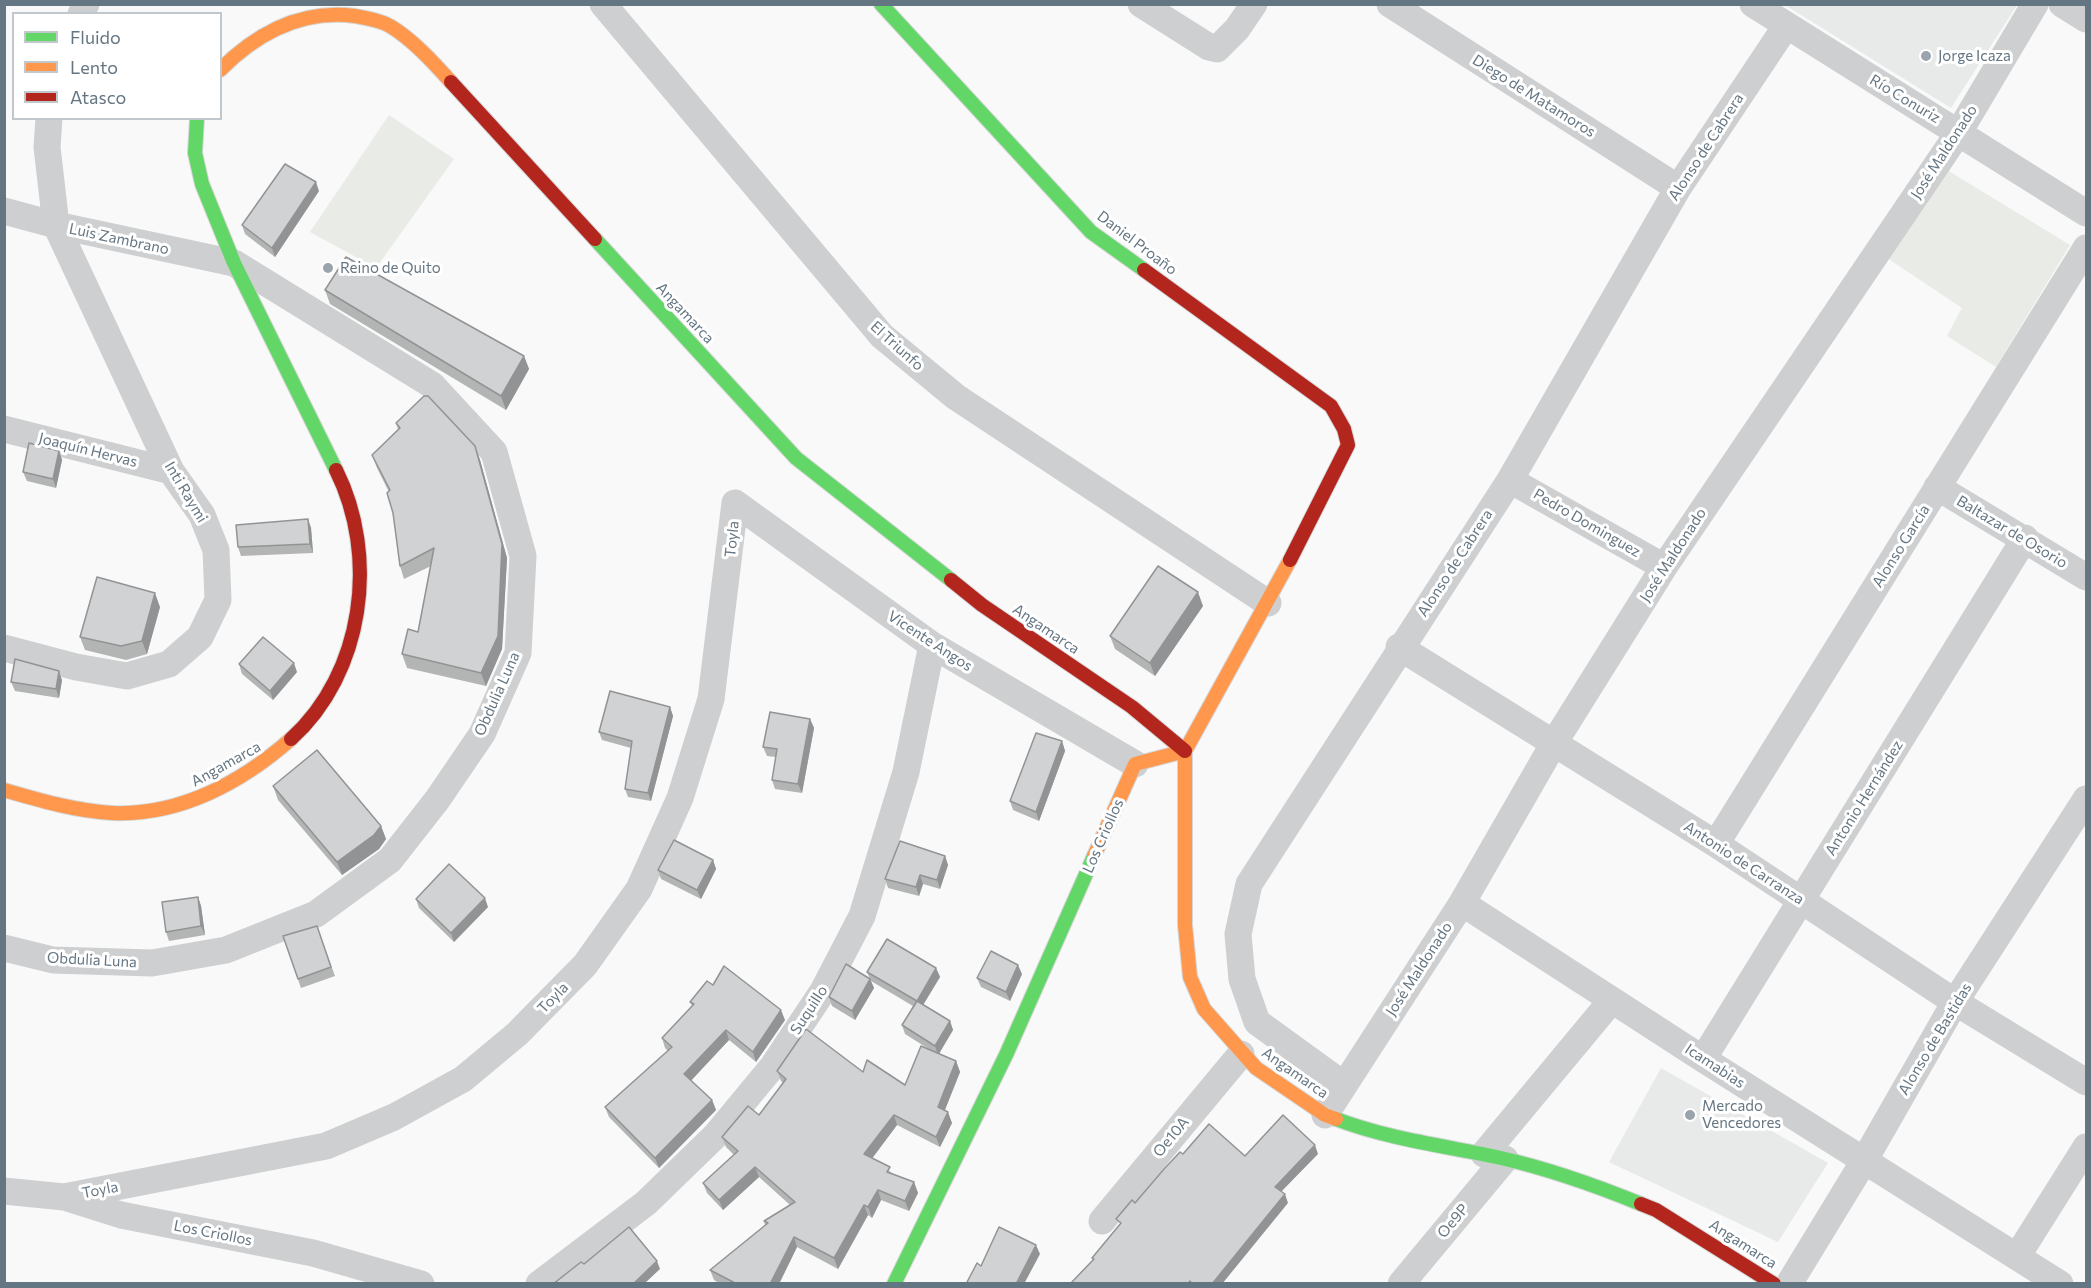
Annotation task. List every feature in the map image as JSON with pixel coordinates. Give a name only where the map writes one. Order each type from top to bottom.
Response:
[{"type":"street","name":"El Triunfo","points":[[603,4],[882,336],[956,397],[1268,603]]},
{"type":"street","points":[[1141,4],[1209,47],[1217,49],[1237,29],[1254,4]]},
{"type":"street","name":"Diego de Matamoros","points":[[1390,4],[1678,188]]},
{"type":"street","name":"Río Conuriz","points":[[1753,4],[2086,213]]},
{"type":"street","name":"José Maldonado","points":[[1325,1115],[1462,903],[1554,743],[1664,567],[1959,132],[2035,4]]},
{"type":"street","points":[[2062,4],[2086,19]]},
{"type":"street","name":"Daniel Proaño","points":[[884,6],[1091,232],[1331,406],[1344,429],[1348,445],[1268,603]]},
{"type":"street","name":"Angamarca","points":[[222,68],[262,29],[310,9],[350,8],[374,16],[390,26],[447,78],[796,458],[982,605],[1132,707],[1185,751],[1185,925],[1190,977],[1204,1009],[1241,1054],[1293,1096],[1325,1115],[1359,1128],[1495,1156],[1605,1189],[1656,1210],[1707,1239],[1774,1284]]},
{"type":"street","name":"Alonso de Cabrera","points":[[1344,1085],[1257,1022],[1242,979],[1238,934],[1249,884],[1399,647],[1510,480],[1678,188],[1786,26]]},
{"type":"street","name":"Inti Raymi","points":[[4,648],[76,667],[127,676],[169,664],[200,638],[218,600],[216,550],[202,515],[171,471],[56,225],[47,147],[50,120]]},
{"type":"street","name":"Angamarca","points":[[4,790],[78,809],[127,813],[163,809],[203,798],[264,765],[303,729],[330,691],[350,646],[359,602],[361,559],[357,526],[347,491],[234,263],[197,166],[195,140],[197,120]]},
{"type":"street","name":"Luis Zambrano","points":[[4,211],[56,225],[234,263]]},
{"type":"street","name":"Alonso García","points":[[1716,844],[2086,248]]},
{"type":"street","name":"Obdulia Luna","points":[[4,948],[53,960],[152,963],[226,950],[316,914],[390,860],[437,800],[482,734],[518,653],[523,556],[494,452],[432,385],[234,263]]},
{"type":"street","name":"Joaquín Hervas","points":[[4,429],[171,471]]},
{"type":"street","name":"Pedro Dominguez","points":[[1510,480],[1664,567]]},
{"type":"street","name":"Baltazar de Osorio","points":[[1937,487],[2025,538],[2086,577]]},
{"type":"street","name":"Vicente Angos","points":[[735,502],[932,645],[1135,764]]},
{"type":"street","name":"Toyla","points":[[64,1197],[326,1146],[394,1117],[463,1079],[517,1034],[585,965],[639,889],[680,798],[711,699],[735,502]]},
{"type":"street","name":"Antonio Hernández","points":[[1703,1059],[2025,538]]},
{"type":"street","points":[[1135,764],[1185,751],[1268,603]]},
{"type":"street","name":"Suquillo","points":[[539,1284],[646,1203],[716,1136],[773,1066],[823,991],[862,916],[906,772],[932,645]]},
{"type":"street","name":"Antonio de Carranza","points":[[1399,647],[1716,844],[1955,1002],[2086,1082]]},
{"type":"street","name":"Los Criollos","points":[[894,1284],[1006,1054],[1135,764]]},
{"type":"street","name":"Alonso de Bastidas","points":[[1789,1284],[1864,1161],[1955,1002],[2086,799]]},
{"type":"street","name":"Icamabias","points":[[1462,903],[1703,1059],[2018,1255],[2060,1284]]},
{"type":"street","name":"Oe9P","points":[[1401,1284],[1612,1000]]},
{"type":"street","name":"Oe10A","points":[[1102,1221],[1241,1054]]},
{"type":"street","points":[[2018,1255],[2086,1146]]},
{"type":"street","name":"Los Criollos","points":[[4,1191],[64,1197],[121,1215],[313,1253],[421,1284]]},
{"type":"shaded area","name":"Jorge Icaza","points":[[1785,5],[2017,5],[1951,108]]},
{"type":"shaded area","points":[[389,115],[454,159],[376,268],[310,232]]},
{"type":"shaded area","points":[[1947,170],[2070,245],[1996,367],[1947,336],[1962,308],[1887,258]]},
{"type":"shaded area","name":"Mercado Vencedores","points":[[1661,1068],[1828,1163],[1778,1242],[1609,1162]]},
{"type":"building","points":[[285,164],[316,182],[272,248],[242,225]]},
{"type":"building","points":[[346,257],[524,356],[501,396],[325,290]]},
{"type":"building","points":[[424,396],[428,396],[475,446],[502,544],[498,636],[481,673],[402,654],[408,629],[418,632],[434,548],[400,566],[393,513],[387,493],[390,490],[372,455],[400,428],[396,423]]},
{"type":"building","points":[[29,443],[59,451],[53,479],[23,472]]},
{"type":"building","points":[[308,519],[310,544],[238,547],[236,525]]},
{"type":"building","points":[[1158,566],[1198,592],[1150,663],[1110,636]]},
{"type":"building","points":[[97,577],[155,593],[142,641],[121,646],[80,637]]},
{"type":"building","points":[[263,637],[294,663],[270,691],[239,664]]},
{"type":"building","points":[[15,659],[59,671],[56,689],[11,682]]},
{"type":"building","points":[[610,691],[670,707],[648,793],[625,789],[632,741],[599,732]]},
{"type":"building","points":[[770,712],[810,719],[798,784],[772,780],[777,749],[763,747]]},
{"type":"building","points":[[1036,733],[1062,741],[1036,812],[1010,801]]},
{"type":"building","points":[[317,750],[381,826],[374,835],[337,862],[273,786]]},
{"type":"building","points":[[674,840],[713,860],[697,890],[658,870]]},
{"type":"building","points":[[900,841],[945,856],[937,880],[920,875],[916,887],[885,879]]},
{"type":"building","points":[[449,864],[485,898],[451,933],[416,899]]},
{"type":"building","points":[[198,897],[201,926],[166,932],[162,902]]},
{"type":"building","points":[[317,926],[331,967],[298,979],[283,936]]},
{"type":"building","points":[[887,939],[936,968],[917,1001],[867,972]]},
{"type":"building","points":[[991,951],[1018,965],[1006,992],[977,978]]},
{"type":"building","points":[[846,964],[870,979],[852,1011],[829,997]]},
{"type":"building","points":[[724,966],[781,1010],[753,1052],[726,1030],[684,1074],[712,1100],[655,1158],[605,1107],[672,1047],[662,1038],[694,1004],[690,1002],[707,981],[713,985]]},
{"type":"building","points":[[917,1001],[950,1021],[935,1046],[902,1025]]},
{"type":"building","points":[[806,1029],[863,1072],[867,1060],[905,1085],[921,1046],[956,1061],[938,1107],[948,1112],[936,1137],[894,1115],[864,1154],[890,1167],[887,1172],[914,1182],[905,1201],[878,1190],[868,1207],[864,1205],[834,1258],[794,1237],[770,1284],[737,1284],[710,1270],[768,1223],[764,1221],[795,1202],[755,1167],[719,1200],[703,1183],[738,1151],[722,1137],[748,1106],[759,1115],[786,1079],[777,1071]]},
{"type":"building","points":[[1283,1115],[1315,1145],[1275,1187],[1285,1194],[1212,1284],[1192,1284],[1190,1281],[1188,1284],[1070,1284],[1094,1259],[1092,1258],[1121,1223],[1116,1219],[1132,1200],[1135,1203],[1164,1169],[1180,1152],[1183,1154],[1209,1124],[1245,1156]]},
{"type":"building","points":[[629,1227],[657,1261],[633,1284],[553,1284],[581,1262],[584,1264]]},
{"type":"building","points":[[999,1227],[1036,1245],[1016,1284],[966,1284],[977,1263],[981,1266]]},
{"type":"traffic: fast","points":[[881,4],[1091,232],[1144,270]]},
{"type":"traffic: fast","points":[[197,120],[195,153],[202,184],[234,263],[336,470]]},
{"type":"traffic: fast","points":[[595,239],[796,458],[951,580]]},
{"type":"traffic: fast","points":[[894,1284],[1006,1055],[1094,856]]},
{"type":"traffic: fast","points":[[1336,1119],[1397,1137],[1537,1167],[1641,1204]]},
{"type":"traffic: slow","points":[[222,68],[249,45],[281,26],[316,16],[355,16],[382,22],[398,31],[430,59],[451,82]]},
{"type":"traffic: slow","points":[[1094,856],[1135,764],[1185,751],[1290,560]]},
{"type":"traffic: slow","points":[[4,790],[98,812],[137,812],[162,809],[186,802],[231,782],[272,755],[291,739]]},
{"type":"traffic: slow","points":[[1185,751],[1185,925],[1190,977],[1204,1009],[1256,1068],[1325,1115],[1336,1119]]},
{"type":"traffic: jam","points":[[451,82],[595,239]]},
{"type":"traffic: jam","points":[[1144,270],[1331,406],[1344,429],[1348,445],[1290,560]]},
{"type":"traffic: jam","points":[[291,739],[316,712],[335,681],[349,648],[357,612],[360,576],[357,539],[349,504],[336,470]]},
{"type":"traffic: jam","points":[[951,580],[982,605],[1132,707],[1185,751]]},
{"type":"traffic: jam","points":[[1641,1204],[1656,1210],[1774,1284]]},
{"type":"place","name":"Jorge Icaza","points":[[1926,56]]},
{"type":"place","name":"Reino de Quito","points":[[328,268]]},
{"type":"place","name":"Mercado Vencedores","points":[[1690,1115]]}]
